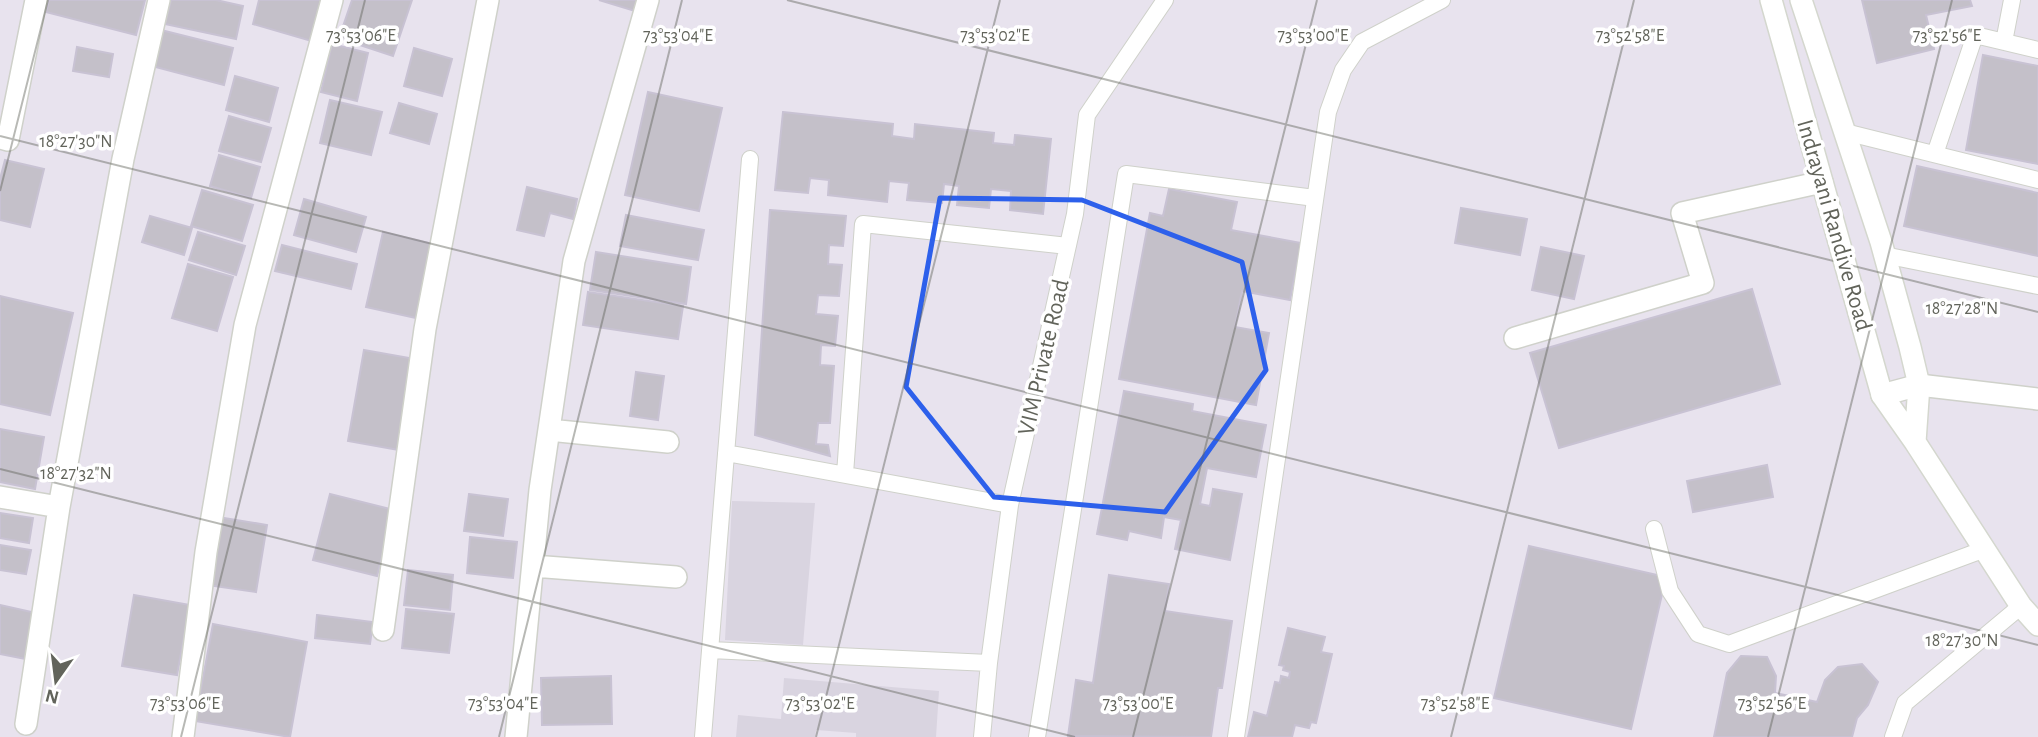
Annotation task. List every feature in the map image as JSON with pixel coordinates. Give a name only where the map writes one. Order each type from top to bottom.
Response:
[{"type":"street","points":[[0,138],[8,140],[36,0]]},
{"type":"street","points":[[26,724],[59,507],[123,159],[159,0]]},
{"type":"street","points":[[183,737],[206,552],[245,325],[332,0]]},
{"type":"street","points":[[383,630],[425,329],[488,0]]},
{"type":"street","points":[[516,737],[540,490],[574,261],[648,0]]},
{"type":"street","name":"Indrayani Randive Road","points":[[1771,0],[1882,395],[2021,606],[2038,625]]},
{"type":"street","name":"Indrayani Randive Road","points":[[1801,0],[1884,254],[1919,385],[1915,442]]},
{"type":"street","points":[[1515,338],[1703,282],[1682,213],[1822,182]]},
{"type":"street","points":[[1882,395],[1919,385],[2038,399]]},
{"type":"street","points":[[549,430],[668,442]]},
{"type":"street","points":[[0,497],[59,507]]},
{"type":"street","points":[[533,566],[676,577]]},
{"type":"lane","name":"VIM Private Road","points":[[982,737],[1010,505],[1075,214],[1087,114],[1165,0]]},
{"type":"lane","points":[[1236,737],[1328,112],[1343,70],[1362,42],[1442,0]]},
{"type":"lane","points":[[2004,42],[2012,0]]},
{"type":"lane","points":[[1935,154],[1975,35],[2038,50]]},
{"type":"lane","points":[[1845,132],[2038,180]]},
{"type":"lane","points":[[703,737],[750,159]]},
{"type":"lane","points":[[1037,737],[1126,174],[1315,198]]},
{"type":"lane","points":[[845,474],[863,224],[1068,246]]},
{"type":"lane","points":[[1884,254],[2038,286]]},
{"type":"lane","points":[[726,453],[1010,505]]},
{"type":"lane","points":[[1654,529],[1670,591],[1677,602],[1698,634],[1729,644],[1985,549]]},
{"type":"lane","points":[[1893,737],[1905,703],[2021,606]]},
{"type":"lane","points":[[710,650],[989,663]]},
{"type":"highlighted area","points":[[940,198],[1082,200],[1242,262],[1266,370],[1165,512],[994,497],[906,387]]},
{"type":"shaded area","points":[[732,501],[815,503],[803,645],[725,640]]},
{"type":"shaded area","points":[[784,678],[939,691],[936,737],[856,737],[856,733],[816,730],[815,737],[736,737],[738,715],[781,719]]},
{"type":"building","points":[[49,0],[145,0],[136,35],[46,12]]},
{"type":"building","points":[[171,0],[216,0],[243,6],[236,39],[165,24]]},
{"type":"building","points":[[259,0],[326,0],[315,42],[253,24]]},
{"type":"building","points":[[352,0],[412,0],[393,56],[339,38]]},
{"type":"building","points":[[599,0],[638,0],[635,11]]},
{"type":"building","points":[[1862,0],[1970,0],[1972,6],[1926,15],[1934,49],[1877,63]]},
{"type":"building","points":[[161,30],[233,48],[224,85],[152,66]]},
{"type":"building","points":[[332,44],[368,53],[357,101],[321,92]]},
{"type":"building","points":[[77,47],[113,54],[109,77],[73,71]]},
{"type":"building","points":[[414,48],[452,59],[442,96],[404,86]]},
{"type":"building","points":[[1983,55],[2038,66],[2038,164],[1966,150]]},
{"type":"building","points":[[235,76],[278,88],[269,122],[226,110]]},
{"type":"building","points":[[648,92],[722,108],[699,211],[625,195]]},
{"type":"building","points":[[330,100],[382,112],[371,155],[320,143]]},
{"type":"building","points":[[399,103],[437,114],[429,144],[390,133]]},
{"type":"building","points":[[783,112],[893,124],[892,136],[914,139],[915,124],[994,133],[993,143],[1014,145],[1015,135],[1051,139],[1043,214],[1010,210],[1011,191],[991,189],[989,208],[957,205],[959,186],[944,184],[942,203],[907,200],[909,183],[889,181],[887,202],[828,195],[829,180],[810,178],[808,193],[775,190]]},
{"type":"building","points":[[229,116],[271,128],[261,162],[219,151]]},
{"type":"building","points":[[219,155],[260,167],[251,198],[210,186]]},
{"type":"building","points":[[5,160],[44,169],[30,227],[0,220],[0,179]]},
{"type":"building","points":[[1917,166],[2038,193],[2038,256],[1904,226]]},
{"type":"building","points":[[527,187],[577,199],[573,219],[550,213],[544,236],[517,230]]},
{"type":"building","points":[[1169,189],[1237,202],[1231,230],[1301,243],[1290,300],[1242,291],[1235,327],[1269,333],[1256,405],[1119,379],[1150,213],[1163,216]]},
{"type":"building","points":[[202,190],[253,205],[242,241],[191,226]]},
{"type":"building","points":[[304,199],[366,217],[356,252],[294,235]]},
{"type":"building","points":[[1461,208],[1527,219],[1520,255],[1455,243]]},
{"type":"building","points":[[770,210],[846,216],[843,246],[829,245],[828,264],[842,265],[839,296],[818,295],[816,314],[838,316],[835,346],[821,345],[820,365],[834,366],[830,423],[818,423],[816,444],[828,445],[830,456],[755,435]]},
{"type":"building","points":[[626,215],[704,230],[698,260],[620,246]]},
{"type":"building","points":[[150,216],[192,228],[184,255],[142,242]]},
{"type":"building","points":[[198,232],[245,246],[236,275],[189,260]]},
{"type":"building","points":[[383,232],[433,244],[416,318],[366,307]]},
{"type":"building","points":[[282,245],[357,264],[351,289],[275,271]]},
{"type":"building","points":[[1541,247],[1584,256],[1574,299],[1532,290]]},
{"type":"building","points":[[596,252],[691,267],[686,304],[590,290]]},
{"type":"building","points":[[188,264],[233,277],[217,331],[172,318]]},
{"type":"building","points":[[1752,289],[1780,384],[1559,448],[1530,353]]},
{"type":"building","points":[[588,292],[683,306],[678,339],[583,325]]},
{"type":"building","points":[[0,296],[73,313],[50,415],[0,404]]},
{"type":"building","points":[[364,350],[415,359],[399,450],[348,441]]},
{"type":"building","points":[[636,372],[664,376],[658,420],[630,416]]},
{"type":"building","points":[[1124,391],[1193,404],[1192,411],[1266,425],[1256,477],[1207,468],[1200,504],[1210,506],[1213,489],[1242,494],[1230,560],[1175,549],[1181,520],[1164,517],[1161,538],[1129,531],[1127,540],[1097,534]]},
{"type":"building","points":[[0,429],[44,437],[35,489],[0,482]]},
{"type":"building","points":[[1767,465],[1773,497],[1693,512],[1687,481]]},
{"type":"building","points":[[330,494],[394,510],[377,576],[313,560]]},
{"type":"building","points":[[469,494],[508,499],[503,536],[464,531]]},
{"type":"building","points":[[0,513],[33,518],[29,543],[0,538]]},
{"type":"building","points":[[218,517],[267,525],[256,592],[207,585]]},
{"type":"building","points":[[470,537],[517,542],[513,578],[467,573]]},
{"type":"building","points":[[0,545],[31,550],[26,574],[0,570]]},
{"type":"building","points":[[1529,546],[1666,577],[1631,729],[1494,698]]},
{"type":"building","points":[[408,570],[453,575],[450,610],[404,605]]},
{"type":"building","points":[[1109,575],[1169,584],[1165,611],[1232,621],[1211,737],[1068,736],[1076,680],[1093,683]]},
{"type":"building","points":[[134,595],[190,605],[177,675],[122,666]]},
{"type":"building","points":[[0,605],[36,613],[26,659],[0,654]]},
{"type":"building","points":[[406,609],[454,614],[449,653],[402,648]]},
{"type":"building","points":[[317,615],[373,622],[370,644],[315,638]]},
{"type":"building","points":[[213,624],[307,642],[290,737],[195,721]]},
{"type":"building","points":[[1288,628],[1325,637],[1321,652],[1332,654],[1316,723],[1311,722],[1309,728],[1295,725],[1292,737],[1248,737],[1254,712],[1267,716],[1275,682],[1280,683],[1281,676],[1289,678],[1290,672],[1279,665]]},
{"type":"building","points":[[1741,656],[1767,657],[1776,676],[1775,693],[1817,702],[1825,680],[1838,667],[1862,664],[1878,682],[1868,705],[1857,718],[1852,737],[1714,737],[1727,673]]},
{"type":"building","points":[[611,676],[612,724],[542,725],[541,678]]}]
